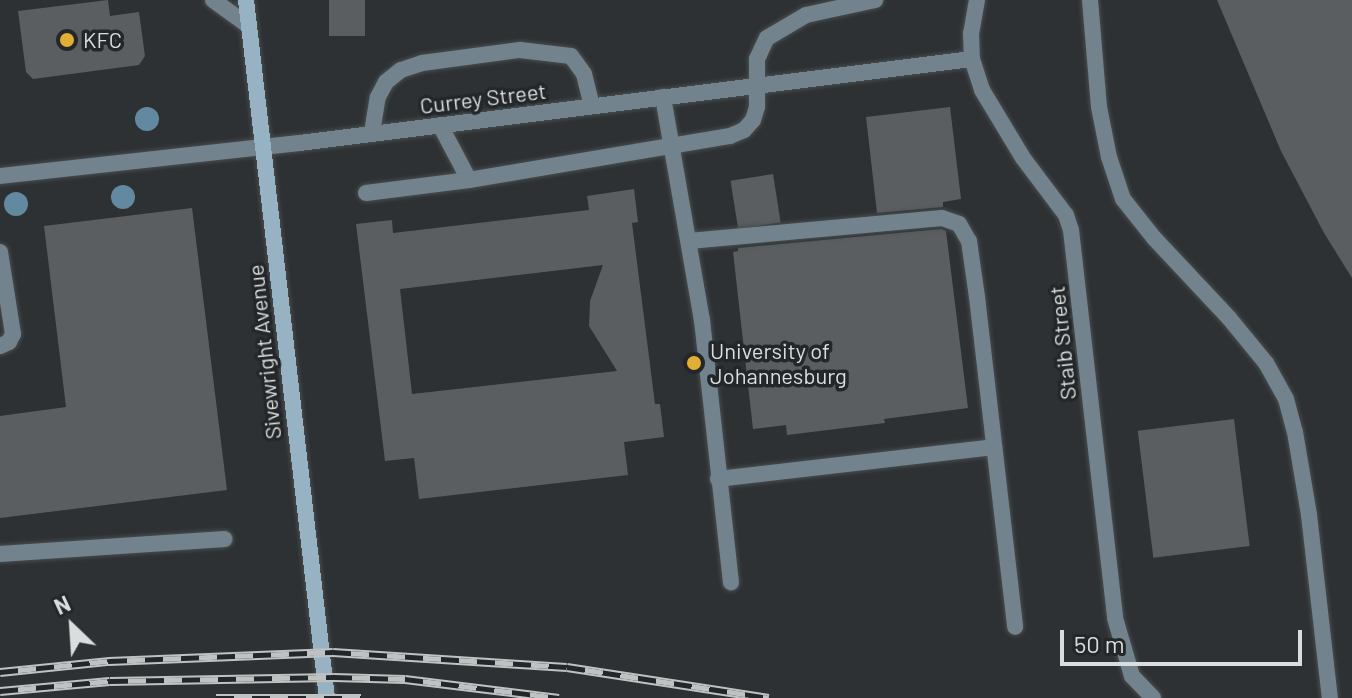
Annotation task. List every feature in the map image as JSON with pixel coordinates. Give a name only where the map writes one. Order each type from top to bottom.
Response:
[{"type":"main road","name":"Sivewright Avenue","points":[[246,0],[327,698]]},
{"type":"street","points":[[213,0],[249,26]]},
{"type":"street","points":[[366,193],[469,180],[671,147],[744,130],[757,107],[761,48],[782,26],[806,15],[875,0]]},
{"type":"street","name":"Staib Street","points":[[977,0],[971,33],[972,59],[982,90],[997,118],[1053,195],[1071,230],[1115,618],[1132,676],[1153,698]]},
{"type":"street","points":[[1090,0],[1099,107],[1109,157],[1123,199],[1257,352],[1286,399],[1295,432],[1309,515],[1330,698]]},
{"type":"street","points":[[372,133],[378,97],[386,82],[401,70],[422,63],[506,52],[552,51],[571,56],[584,74],[592,106]]},
{"type":"street","name":"Currey Street","points":[[0,176],[263,147],[972,59]]},
{"type":"street","points":[[663,97],[702,320],[731,582]]},
{"type":"street","points":[[440,125],[469,180]]},
{"type":"street","points":[[689,241],[942,218],[959,224],[969,241],[1015,627]]},
{"type":"street","points":[[0,252],[13,334],[9,342],[0,346]]},
{"type":"street","points":[[718,479],[994,447]]},
{"type":"street","points":[[0,554],[224,539]]},
{"type":"building","points":[[108,0],[110,16],[139,12],[145,56],[139,65],[33,79],[26,72],[18,11]]},
{"type":"building","points":[[329,0],[365,0],[365,36],[329,36]]},
{"type":"building","points":[[1217,0],[1352,0],[1352,278],[1324,233],[1281,151]]},
{"type":"building","points":[[950,107],[961,199],[943,202],[943,207],[877,213],[866,117]]},
{"type":"building","points":[[773,174],[781,222],[738,229],[731,181]]},
{"type":"building","points":[[634,189],[638,222],[632,223],[655,404],[660,404],[664,437],[624,442],[628,475],[419,499],[414,458],[385,461],[356,224],[392,220],[393,233],[589,210],[587,196]],"holes":[[[603,265],[590,301],[589,326],[617,371],[412,394],[400,289]]]},
{"type":"building","points":[[192,208],[227,490],[0,518],[0,416],[66,407],[44,226]]},
{"type":"building","points":[[941,229],[946,231],[968,408],[884,419],[885,423],[787,435],[786,425],[753,429],[733,252],[738,248]]},
{"type":"building","points":[[1234,419],[1250,546],[1153,558],[1138,431]]},
{"type":"railway","points":[[0,672],[109,661],[333,652],[567,667],[769,698]]},
{"type":"railway","points":[[0,691],[110,681],[334,677],[405,679],[559,698]]},
{"type":"railway","points":[[216,698],[361,698]]},
{"type":"place","name":"KFC","points":[[67,40]]},
{"type":"place","name":"University of Johannesburg","points":[[694,363]]}]
